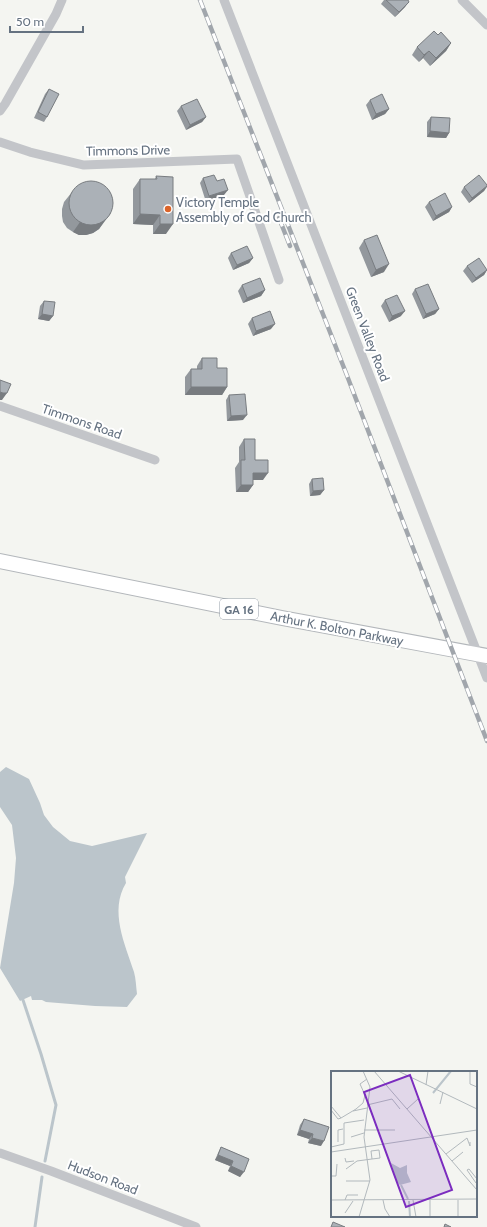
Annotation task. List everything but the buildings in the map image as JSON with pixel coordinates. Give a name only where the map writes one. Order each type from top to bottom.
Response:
[{"type":"main road","name":"Arthur K. Bolton Parkway","points":[[0,561],[274,616],[482,655]]},
{"type":"street","points":[[0,111],[6,104],[56,14],[62,0]]},
{"type":"street","name":"Green Valley Road","points":[[224,0],[482,655],[487,678]]},
{"type":"street","points":[[462,0],[487,25]]},
{"type":"street","name":"Timmons Drive","points":[[0,142],[30,152],[84,165],[237,159],[279,280]]},
{"type":"street","name":"Timmons Road","points":[[0,406],[156,460]]},
{"type":"street","name":"Hudson Road","points":[[0,1153],[196,1227]]},
{"type":"shaded area","points":[[6,767],[29,779],[44,815],[53,827],[70,841],[92,846],[147,833],[125,877],[126,883],[121,894],[119,905],[120,928],[136,980],[137,994],[127,1007],[46,1002],[42,1000],[32,1000],[31,996],[20,1001],[0,968],[14,883],[16,858],[12,825],[0,807],[0,772]]},
{"type":"waterway","points":[[23,1000],[56,1105],[45,1161]]},
{"type":"waterway","points":[[35,1227],[42,1177]]},
{"type":"railway","points":[[200,0],[346,373],[487,741]]},
{"type":"railway","points":[[279,218],[290,246]]},
{"type":"place","name":"Victory Temple Assembly of God Church","points":[[168,209]]}]
